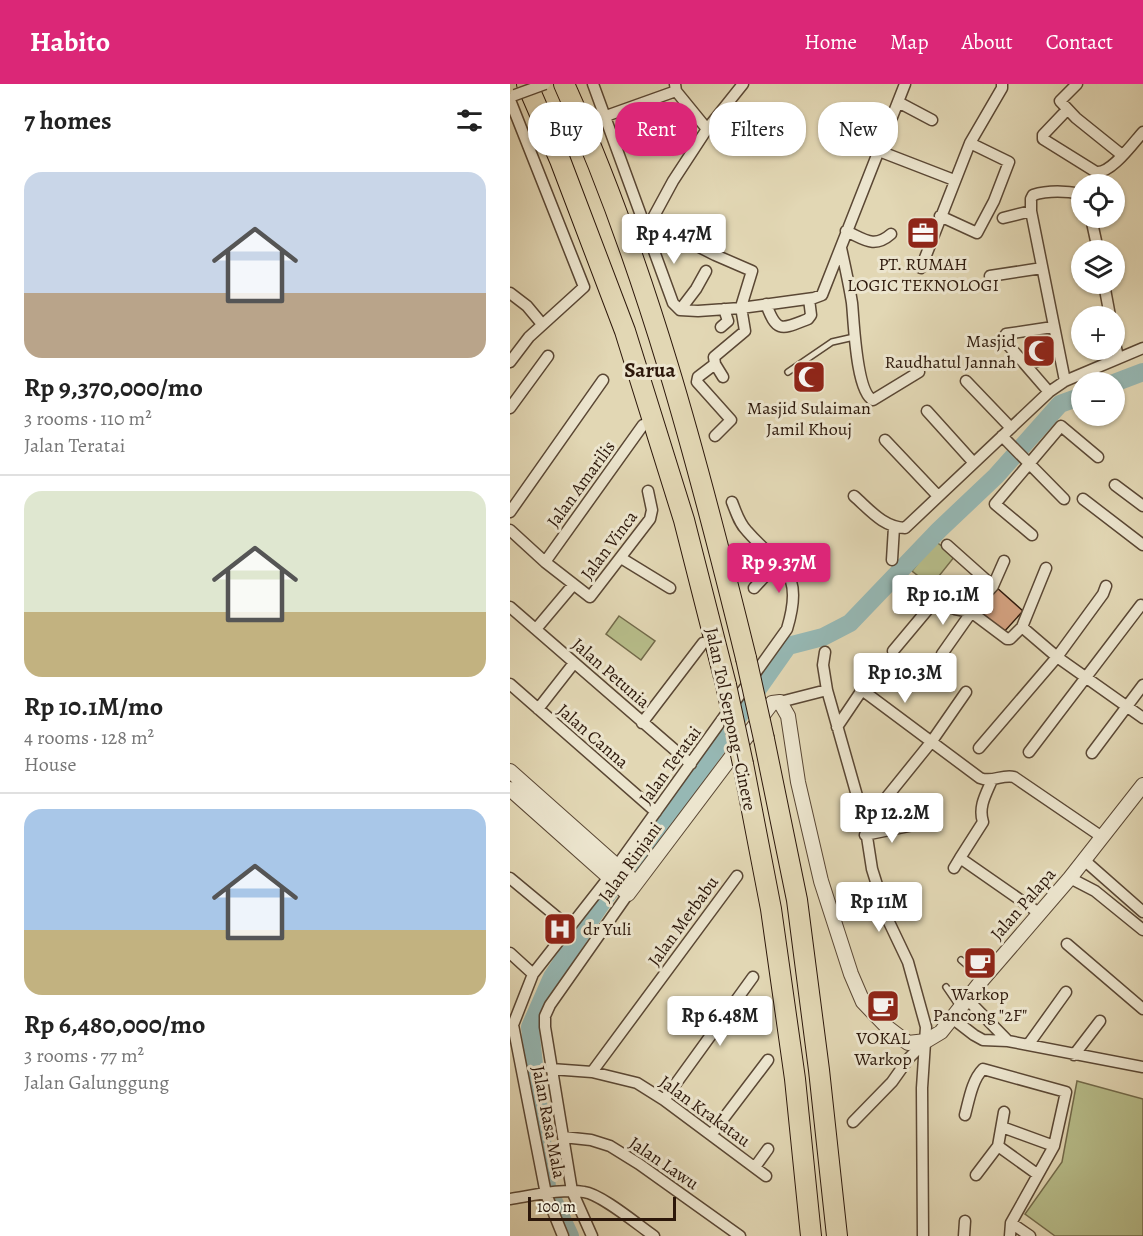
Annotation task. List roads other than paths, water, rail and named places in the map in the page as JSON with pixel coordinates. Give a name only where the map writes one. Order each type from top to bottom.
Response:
[{"type":"highway","name":"Jalan Tol Serpong–Cinere","points":[[564,84],[591,145],[652,312],[710,509],[746,658],[797,900],[837,1236]]},
{"type":"highway","name":"Jalan Tol Serpong–Cinere","points":[[516,94],[560,160],[625,331],[684,520],[726,685],[772,921],[795,1079],[811,1236]]},
{"type":"street","points":[[510,362],[529,337],[584,287],[516,94],[545,84]]},
{"type":"street","points":[[593,84],[648,226],[673,303],[680,310],[741,308],[809,299],[822,295],[877,156]]},
{"type":"street","points":[[648,226],[673,181],[707,129],[743,84]]},
{"type":"street","points":[[905,84],[898,102],[932,120]]},
{"type":"street","points":[[921,268],[970,143],[1002,88],[1002,84]]},
{"type":"street","points":[[1077,84],[1060,100],[1076,118],[1122,155]]},
{"type":"street","points":[[606,116],[675,87],[707,129]]},
{"type":"street","points":[[1063,114],[1042,137],[1056,149],[1098,173],[1112,166],[1143,132]]},
{"type":"street","points":[[940,216],[977,233],[1005,174],[1009,161],[970,143]]},
{"type":"street","points":[[892,156],[954,180]]},
{"type":"street","points":[[1065,381],[1031,212],[1032,196],[1037,193],[1071,192]]},
{"type":"street","points":[[1003,218],[1031,212]]},
{"type":"street","points":[[648,226],[752,271],[741,308],[745,331],[714,357],[715,364],[723,377]]},
{"type":"street","points":[[846,231],[872,243],[879,243],[891,234]]},
{"type":"street","points":[[841,248],[852,302],[854,337],[863,387],[870,399],[875,399],[919,372]]},
{"type":"street","points":[[990,276],[1042,268]]},
{"type":"street","points":[[680,310],[706,271]]},
{"type":"street","points":[[510,293],[527,306],[543,324]]},
{"type":"street","points":[[766,304],[772,320],[777,326],[783,328],[808,319],[811,315],[809,299]]},
{"type":"street","points":[[721,327],[728,321],[724,309]]},
{"type":"street","points":[[1048,392],[1003,339],[1006,334],[1053,327]]},
{"type":"street","points":[[1125,354],[1143,348]]},
{"type":"street","points":[[512,402],[548,356]]},
{"type":"street","points":[[854,495],[881,520],[894,527],[905,528],[973,462],[1006,439],[1011,428],[1048,392],[1065,381],[1111,360]]},
{"type":"street","points":[[715,364],[698,377],[697,382],[731,420],[715,436]]},
{"type":"street","points":[[510,512],[603,380]]},
{"type":"street","points":[[966,381],[1011,428]]},
{"type":"street","points":[[927,411],[973,462]]},
{"type":"street","name":"Jalan Amarilis","points":[[545,562],[643,425]]},
{"type":"street","points":[[1032,535],[995,504],[1025,458],[1061,426],[1098,457]]},
{"type":"street","points":[[1006,439],[1064,499]]},
{"type":"street","points":[[885,440],[938,496]]},
{"type":"street","points":[[1114,485],[1143,506]]},
{"type":"street","name":"Jalan Vinca","points":[[573,585],[590,597],[652,514],[648,491]]},
{"type":"street","points":[[1083,499],[1143,546]]},
{"type":"street","points":[[732,502],[747,531],[782,563],[789,573]]},
{"type":"street","points":[[892,560],[894,527]]},
{"type":"street","points":[[510,530],[573,585],[536,629]]},
{"type":"street","points":[[947,545],[993,586]]},
{"type":"street","points":[[621,558],[670,588]]},
{"type":"street","points":[[942,654],[971,612],[993,586],[1004,561]]},
{"type":"street","points":[[893,651],[934,603],[971,612],[1010,639],[1022,627],[1046,568]]},
{"type":"street","points":[[754,588],[767,574],[789,573]]},
{"type":"street","name":"Jalan Teratai","points":[[614,872],[787,629],[794,599],[789,573]]},
{"type":"street","points":[[979,748],[1057,657],[1103,594],[1106,586]]},
{"type":"street","points":[[1029,752],[1141,605]]},
{"type":"street","name":"Jalan Petunia","points":[[510,607],[691,764]]},
{"type":"street","points":[[1022,627],[1057,657],[1143,718]]},
{"type":"street","points":[[642,723],[703,643]]},
{"type":"street","points":[[825,652],[823,665],[827,690],[865,829],[872,869],[888,920],[908,962],[926,1027],[922,1088],[923,1236]]},
{"type":"street","points":[[538,709],[574,663]]},
{"type":"street","name":"Jalan Canna","points":[[510,684],[656,812]]},
{"type":"street","points":[[1092,753],[1143,685]]},
{"type":"street","points":[[827,690],[780,702],[788,716],[798,782],[823,889],[851,974],[863,1002],[887,1027],[908,1043],[926,1041]]},
{"type":"street","points":[[837,727],[862,690],[980,778],[988,781],[1014,777],[1102,837]]},
{"type":"street","points":[[865,829],[966,692]]},
{"type":"street","name":"Jalan Rinjani","points":[[592,1236],[569,1191],[545,1016],[550,1005],[631,888],[772,703],[780,702]]},
{"type":"street","points":[[510,771],[631,888]]},
{"type":"street","points":[[954,868],[983,822],[982,804],[992,780]]},
{"type":"street","name":"Jalan Palapa","points":[[926,1041],[941,1032],[1038,913],[1070,878],[1143,784]]},
{"type":"street","points":[[510,789],[614,872]]},
{"type":"street","points":[[865,829],[914,825]]},
{"type":"street","points":[[960,858],[1038,913]]},
{"type":"street","points":[[1084,860],[1143,912]]},
{"type":"street","name":"Jalan Rasa Mala","points":[[563,1236],[547,1194],[511,1024],[533,974],[568,927],[614,872]]},
{"type":"street","name":"Jalan Merbabu","points":[[592,1072],[737,876]]},
{"type":"street","points":[[1091,888],[1100,876]]},
{"type":"street","points":[[510,878],[568,927]]},
{"type":"street","points":[[1070,878],[1091,888],[1143,930]]},
{"type":"street","points":[[1066,944],[1143,1009]]},
{"type":"street","points":[[510,953],[533,974]]},
{"type":"street","points":[[664,1100],[753,977]]},
{"type":"street","points":[[1028,1045],[1066,992]]},
{"type":"street","points":[[959,1008],[997,1029],[1008,1041]]},
{"type":"street","points":[[959,1008],[974,1035],[983,1040],[1008,1041],[1143,1067]]},
{"type":"street","points":[[1074,1054],[1100,1021]]},
{"type":"street","points":[[990,1040],[997,1029]]},
{"type":"street","points":[[853,1122],[892,1082],[909,1058],[926,1041]]},
{"type":"street","points":[[711,1135],[768,1060]]},
{"type":"street","name":"Jalan Krakatau","points":[[551,1069],[592,1072],[637,1083],[664,1100],[766,1176]]},
{"type":"street","points":[[965,1115],[978,1075],[983,1070],[1064,1090],[1066,1094],[1054,1146],[1011,1223],[1010,1236]]},
{"type":"street","points":[[976,1175],[998,1146],[1004,1112]]},
{"type":"street","points":[[1002,1127],[1054,1146]]},
{"type":"street","name":"Jalan Lawu","points":[[562,1137],[591,1140],[610,1146],[740,1236]]},
{"type":"street","points":[[998,1146],[1037,1174]]},
{"type":"street","points":[[755,1167],[768,1149]]},
{"type":"street","points":[[510,1198],[569,1191],[584,1192],[595,1196],[654,1236]]},
{"type":"street","points":[[964,1221],[964,1236]]},
{"type":"street","points":[[1011,1223],[1030,1236]]},
{"type":"lane","points":[[788,372],[832,342],[854,337]]},
{"type":"lane","points":[[961,960],[983,979]]},
{"type":"lane","points":[[946,987],[959,1008]]},
{"type":"waterway","points":[[1125,379],[1143,372]]},
{"type":"waterway","points":[[570,1236],[547,1187],[530,1027],[552,977],[607,895],[666,820],[788,646],[823,637],[850,623],[939,530],[996,476],[1060,404],[1071,400]]},
{"type":"place","name":"PT. RUMAH LOGIC TEKNOLOGI","points":[[923,233]]},
{"type":"place","name":"Masjid Raudhatul Jannah","points":[[1039,351]]},
{"type":"place","name":"Masjid Sulaiman Jamil Khouj","points":[[809,377]]},
{"type":"place","name":"dr Yuli","points":[[560,929]]},
{"type":"place","name":"Warkop Pancong \"2F\"","points":[[980,963]]},
{"type":"place","name":"VOKAL Warkop","points":[[883,1006]]},
{"type":"district","name":"Sarua","points":[[650,370]]}]
